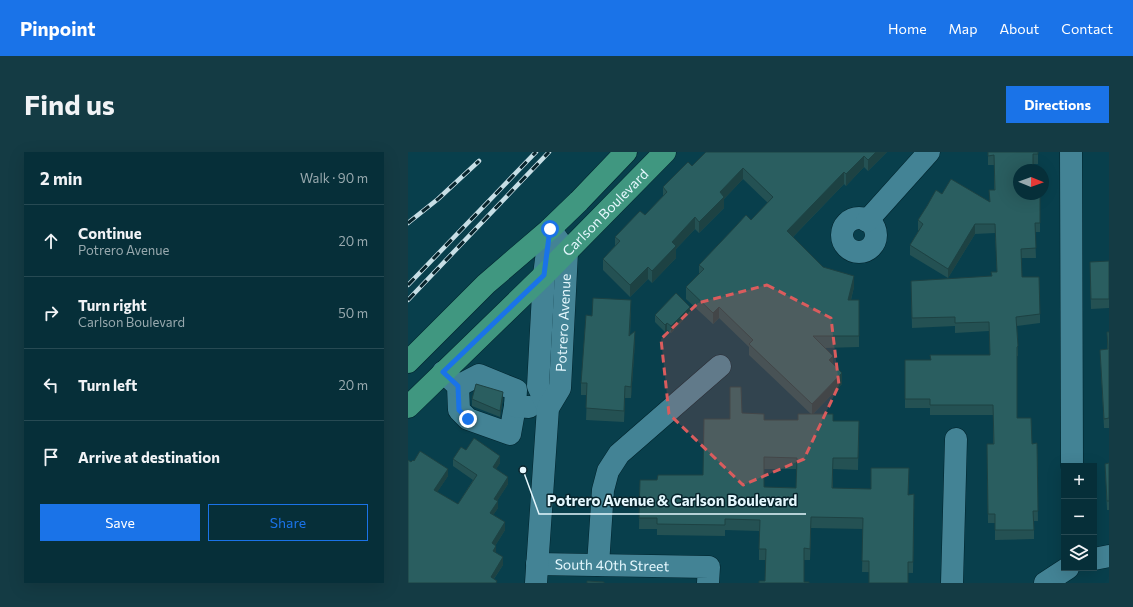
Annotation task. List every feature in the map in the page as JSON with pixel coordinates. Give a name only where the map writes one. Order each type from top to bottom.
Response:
[{"type":"main road","name":"Carlson Boulevard","points":[[408,362],[486,284],[550,229],[626,152]]},
{"type":"main road","name":"Carlson Boulevard","points":[[408,407],[450,379],[544,275],[665,152]]},
{"type":"street","points":[[867,221],[929,152]]},
{"type":"street","points":[[1072,152],[1072,463]]},
{"type":"street","points":[[550,229],[567,252]]},
{"type":"street","name":"Potrero Avenue","points":[[548,408],[538,386],[544,275],[550,229]]},
{"type":"street","name":"Potrero Avenue","points":[[537,573],[548,408],[560,388],[567,252]]},
{"type":"street","points":[[598,565],[602,490],[608,471],[618,454],[720,366]]},
{"type":"street","points":[[479,376],[516,390],[515,406],[510,434],[468,419],[459,410],[450,379],[479,376]]},
{"type":"street","points":[[515,406],[548,408]]},
{"type":"street","points":[[952,583],[956,439]]},
{"type":"street","points":[[1097,558],[1109,556]]},
{"type":"street","name":"South 40th Street","points":[[537,573],[598,565],[709,567],[708,583]]},
{"type":"street","points":[[1045,583],[1063,571]]},
{"type":"highlighted area","points":[[767,285],[831,318],[839,385],[804,459],[743,485],[669,414],[661,339],[698,303]]},
{"type":"building","points":[[706,152],[876,152],[868,160],[864,156],[846,174],[844,172],[787,231],[823,267],[854,276],[848,300],[859,300],[859,336],[813,336],[833,356],[829,360],[842,373],[812,404],[749,344],[753,340],[719,307],[713,313],[686,287],[704,269],[699,265],[746,215],[751,220],[773,197],[743,168],[720,192],[724,197],[699,222],[695,217],[672,242],[676,246],[652,271],[648,267],[630,285],[603,259],[620,241],[615,237],[640,211],[645,215],[667,192],[663,187],[688,162],[692,166]]},
{"type":"building","points":[[988,152],[1038,152],[1038,154],[1033,154],[1033,164],[1013,164],[1013,200],[1040,200],[1040,223],[1035,223],[1036,248],[1021,249],[1022,277],[1039,277],[1040,314],[1016,317],[1018,346],[1017,418],[1031,418],[1032,444],[1037,443],[1038,511],[1033,511],[1034,530],[995,530],[995,514],[988,514],[987,444],[994,444],[993,405],[930,405],[930,399],[905,399],[905,360],[931,360],[930,355],[990,355],[989,322],[955,323],[955,317],[912,318],[911,281],[992,276],[991,272],[997,272],[995,224],[975,224],[948,269],[910,245],[923,224],[918,220],[936,190],[942,194],[951,179],[990,202],[989,190],[995,190],[994,155],[988,156]]},
{"type":"building","points":[[1109,261],[1109,299],[1091,299],[1090,262]]},
{"type":"building","points":[[676,293],[690,307],[671,326],[667,323],[665,325],[655,315]]},
{"type":"building","points":[[593,298],[631,300],[629,336],[635,331],[631,387],[625,386],[624,411],[586,408],[587,383],[581,383],[586,315],[592,316]]},
{"type":"building","points":[[1107,332],[1109,332],[1109,418],[1104,419],[1100,350],[1108,349]]},
{"type":"building","points":[[476,384],[503,392],[500,411],[472,399]]},
{"type":"building","points":[[730,387],[741,387],[742,413],[764,414],[764,420],[798,420],[798,414],[833,414],[833,421],[859,421],[858,458],[833,458],[832,488],[871,489],[871,468],[909,468],[908,495],[914,494],[913,562],[908,562],[908,583],[869,583],[869,561],[862,561],[863,518],[811,517],[810,549],[804,548],[804,582],[809,583],[759,583],[759,581],[765,581],[766,549],[759,549],[760,520],[725,519],[725,525],[657,524],[657,518],[639,518],[640,480],[657,480],[658,475],[703,475],[704,419],[730,419]],"holes":[[[764,457],[797,458],[796,488],[764,487]]]},
{"type":"building","points":[[474,438],[500,456],[493,467],[508,477],[494,499],[498,501],[490,513],[505,522],[492,543],[496,546],[493,551],[503,557],[491,577],[497,581],[496,583],[408,583],[408,460],[411,462],[413,460],[414,461],[420,451],[448,469],[434,490],[458,504],[477,475],[453,459],[461,447],[466,450]]},
{"type":"building","points":[[1109,463],[1109,501],[1107,501],[1105,464]]},
{"type":"building","points":[[587,581],[604,582],[604,583],[587,583]]},
{"type":"railway","points":[[408,285],[536,152]]},
{"type":"railway","points":[[408,300],[549,152]]},
{"type":"railway","points":[[408,223],[438,199],[479,161]]},
{"type":"place","name":"Potrero Avenue & Carlson Boulevard","points":[[523,470]]},
{"type":"route","points":[[468,419],[459,410],[458,386],[443,372],[544,275],[550,229]]}]
